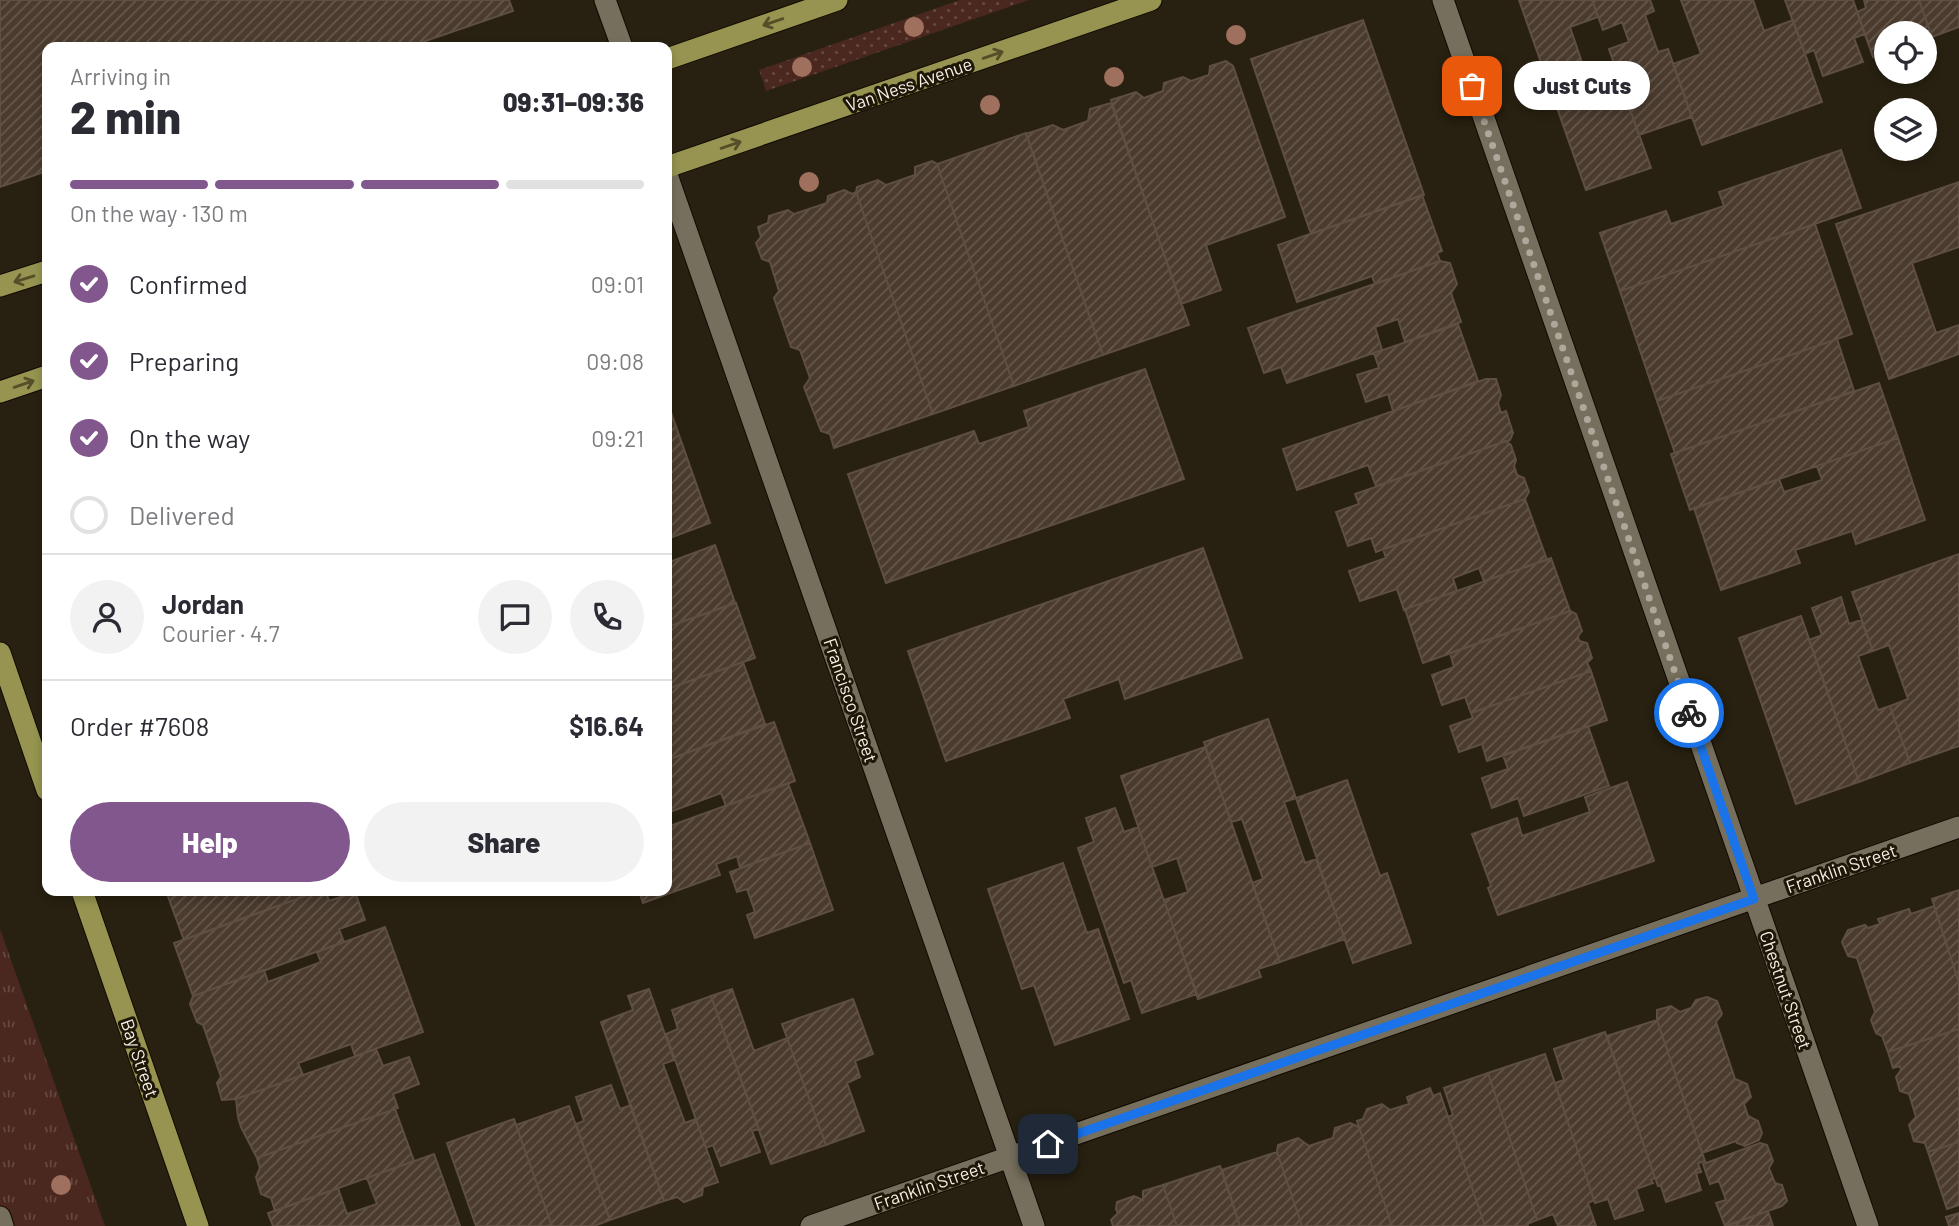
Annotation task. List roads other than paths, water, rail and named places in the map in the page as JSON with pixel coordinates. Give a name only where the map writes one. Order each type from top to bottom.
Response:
[{"type":"main road","points":[[672,57],[837,0]]},
{"type":"main road","name":"Van Ness Avenue","points":[[672,165],[1151,0]]},
{"type":"main road","points":[[0,286],[42,273]]},
{"type":"main road","points":[[0,392],[42,378]]},
{"type":"main road","points":[[0,653],[42,775]]},
{"type":"main road","name":"Bay Street","points":[[84,896],[198,1226]]},
{"type":"street","points":[[605,0],[620,42]]},
{"type":"street","name":"Chestnut Street","points":[[1443,0],[1868,1226]]},
{"type":"street","name":"Francisco Street","points":[[672,189],[1034,1226]]},
{"type":"street","name":"Franklin Street","points":[[811,1226],[1959,827]]},
{"type":"street","points":[[0,1217],[3,1226]]},
{"type":"place","name":"Just Cuts","points":[[1472,86]]}]
